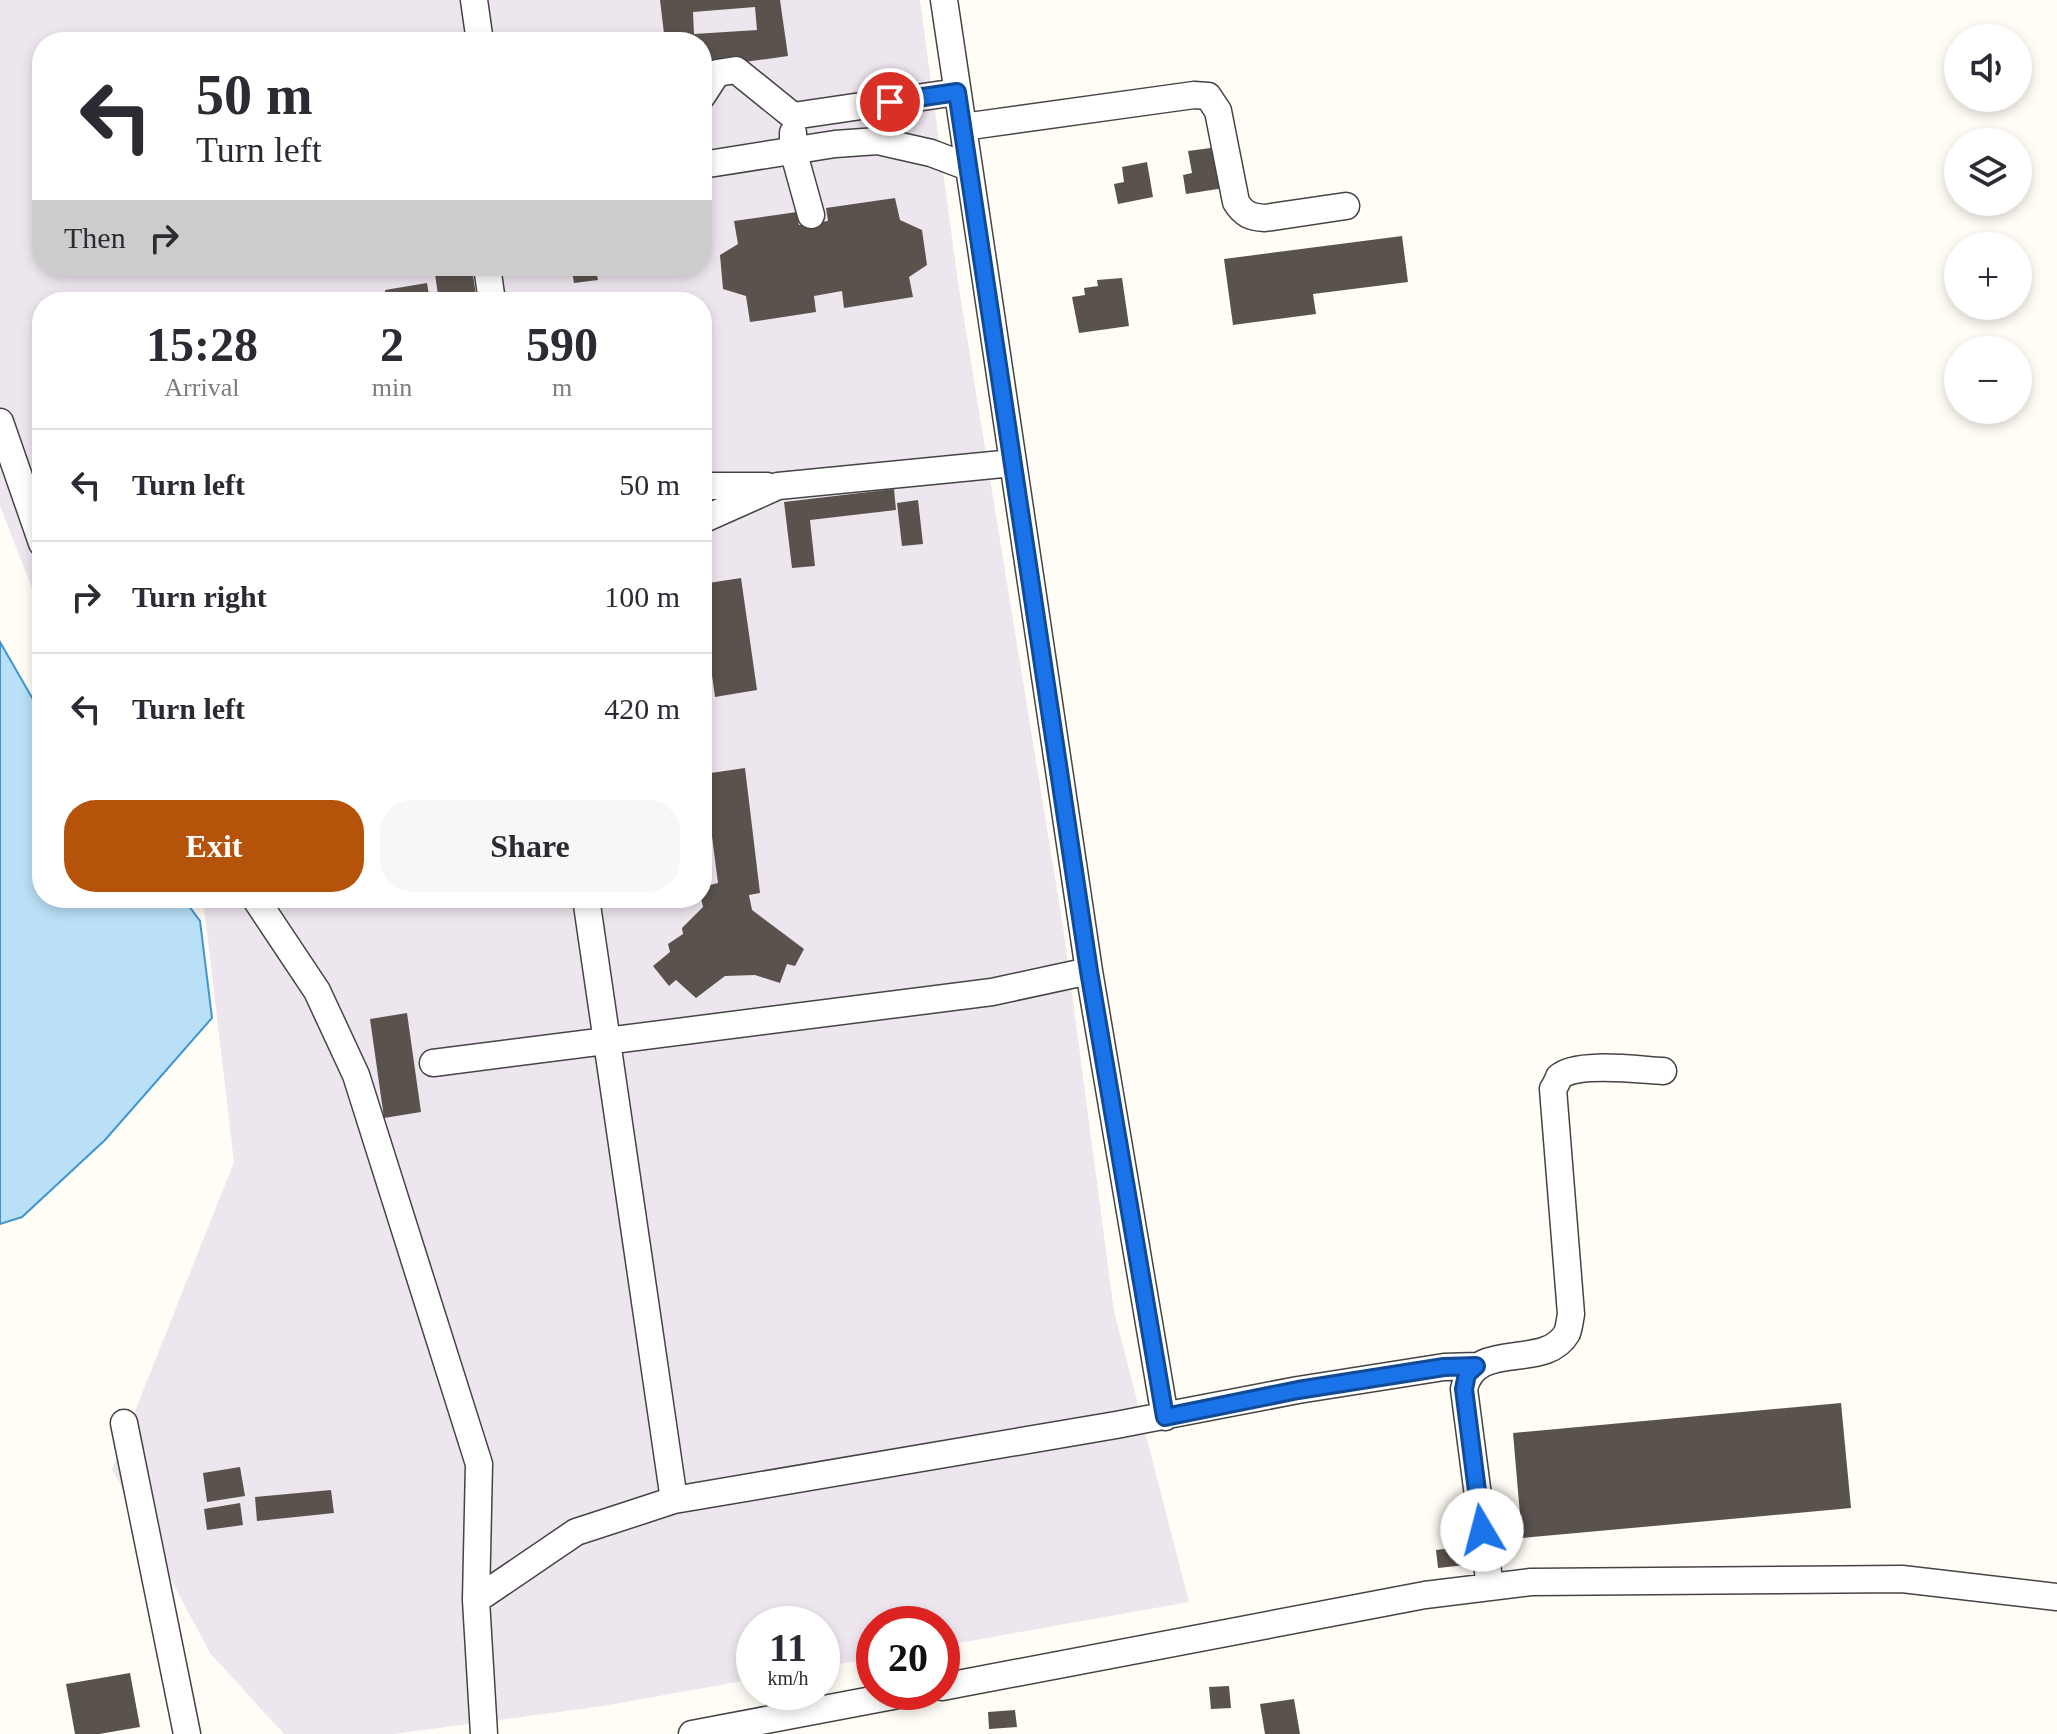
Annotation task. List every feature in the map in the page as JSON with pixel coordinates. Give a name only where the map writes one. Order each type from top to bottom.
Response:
[{"type":"street","points":[[474,0],[479,32]]},
{"type":"street","points":[[944,0],[1089,971],[1165,1417]]},
{"type":"street","points":[[712,81],[717,73],[736,70],[793,116],[957,92]]},
{"type":"street","points":[[963,127],[1194,95],[1208,96],[1218,111],[1236,202],[1243,213],[1265,218],[1346,206]]},
{"type":"street","points":[[793,116],[793,150],[811,215]]},
{"type":"street","points":[[712,163],[793,150],[878,141],[931,153],[968,167]]},
{"type":"street","points":[[0,422],[32,514]]},
{"type":"street","points":[[712,486],[778,486],[1013,463]]},
{"type":"street","points":[[712,516],[778,486]]},
{"type":"street","points":[[262,908],[317,991],[356,1075],[479,1464],[476,1600],[484,1734]]},
{"type":"street","points":[[587,908],[674,1500]]},
{"type":"street","points":[[433,1063],[992,992],[1089,971]]},
{"type":"street","points":[[476,1600],[576,1532],[674,1500],[1165,1417],[1298,1390],[1444,1367],[1476,1366],[1540,1351],[1556,1344],[1567,1332],[1571,1314],[1553,1089],[1559,1078],[1575,1070],[1612,1068],[1663,1071]]},
{"type":"street","points":[[1476,1366],[1467,1374],[1464,1389],[1490,1587]]},
{"type":"street","points":[[124,1423],[187,1734]]},
{"type":"street","points":[[960,1684],[1409,1598],[1531,1582],[1902,1579],[2057,1597]]},
{"type":"street","points":[[692,1734],[856,1703]]},
{"type":"shaded area","points":[[0,0],[920,0],[958,282],[1064,933],[1114,1311],[1189,1602],[960,1643],[960,1606],[856,1606],[856,1661],[840,1664],[840,1606],[736,1606],[736,1682],[603,1706],[393,1734],[284,1734],[210,1653],[112,1469],[234,1162],[204,908],[712,908],[712,292],[32,292],[32,588],[0,506]]},
{"type":"water","points":[[0,642],[32,698],[32,908],[190,908],[200,921],[212,1018],[105,1140],[22,1217],[0,1224]]},
{"type":"building","points":[[660,0],[780,0],[788,56],[712,67],[712,33],[757,30],[755,7],[693,12],[694,32],[664,32]]},
{"type":"building","points":[[1218,147],[1224,188],[1186,194],[1183,175],[1192,173],[1188,151]]},
{"type":"building","points":[[1147,162],[1153,197],[1118,204],[1114,184],[1124,182],[1122,167]]},
{"type":"building","points":[[895,198],[900,220],[922,230],[927,265],[909,277],[913,297],[844,308],[842,291],[814,296],[816,312],[750,322],[746,296],[723,289],[720,255],[738,244],[734,221],[797,212],[799,225],[828,221],[826,208]]},
{"type":"building","points":[[1402,236],[1408,282],[1313,294],[1316,314],[1233,325],[1224,259]]},
{"type":"building","points":[[435,276],[473,276],[475,292],[438,292]]},
{"type":"building","points":[[573,276],[597,276],[598,280],[574,283]]},
{"type":"building","points":[[1122,278],[1129,326],[1079,333],[1072,297],[1085,295],[1084,288],[1098,286],[1097,280]]},
{"type":"building","points":[[427,283],[428,292],[385,292]]},
{"type":"building","points":[[894,489],[896,510],[810,520],[815,566],[792,568],[784,502]]},
{"type":"building","points":[[918,500],[923,544],[902,546],[897,503]]},
{"type":"building","points":[[741,578],[757,690],[715,697],[712,676],[712,582]]},
{"type":"building","points":[[745,768],[760,893],[749,895],[752,910],[804,949],[795,966],[787,964],[780,983],[755,975],[725,976],[696,998],[676,980],[669,986],[653,966],[670,952],[668,944],[683,934],[682,928],[702,908],[712,908],[712,884],[718,883],[712,836],[712,773]]},
{"type":"building","points":[[407,1013],[421,1112],[384,1118],[370,1019]]},
{"type":"building","points":[[1841,1403],[1851,1508],[1522,1538],[1513,1433]]},
{"type":"building","points":[[240,1467],[245,1496],[207,1502],[203,1473]]},
{"type":"building","points":[[331,1490],[334,1513],[257,1521],[255,1497]]},
{"type":"building","points":[[240,1503],[243,1525],[207,1530],[204,1509]]},
{"type":"building","points":[[1468,1546],[1471,1556],[1483,1554],[1484,1563],[1438,1568],[1436,1550]]},
{"type":"building","points":[[130,1673],[140,1727],[99,1734],[75,1734],[66,1684]]},
{"type":"building","points":[[1229,1686],[1231,1708],[1211,1709],[1209,1687]]},
{"type":"building","points":[[1294,1699],[1300,1734],[1265,1734],[1260,1704]]},
{"type":"building","points":[[1015,1710],[1017,1727],[989,1729],[988,1712]]},
{"type":"route","points":[[890,102],[957,92],[1089,971],[1165,1417],[1298,1390],[1444,1367],[1476,1366],[1467,1374],[1464,1389],[1482,1530]]}]
